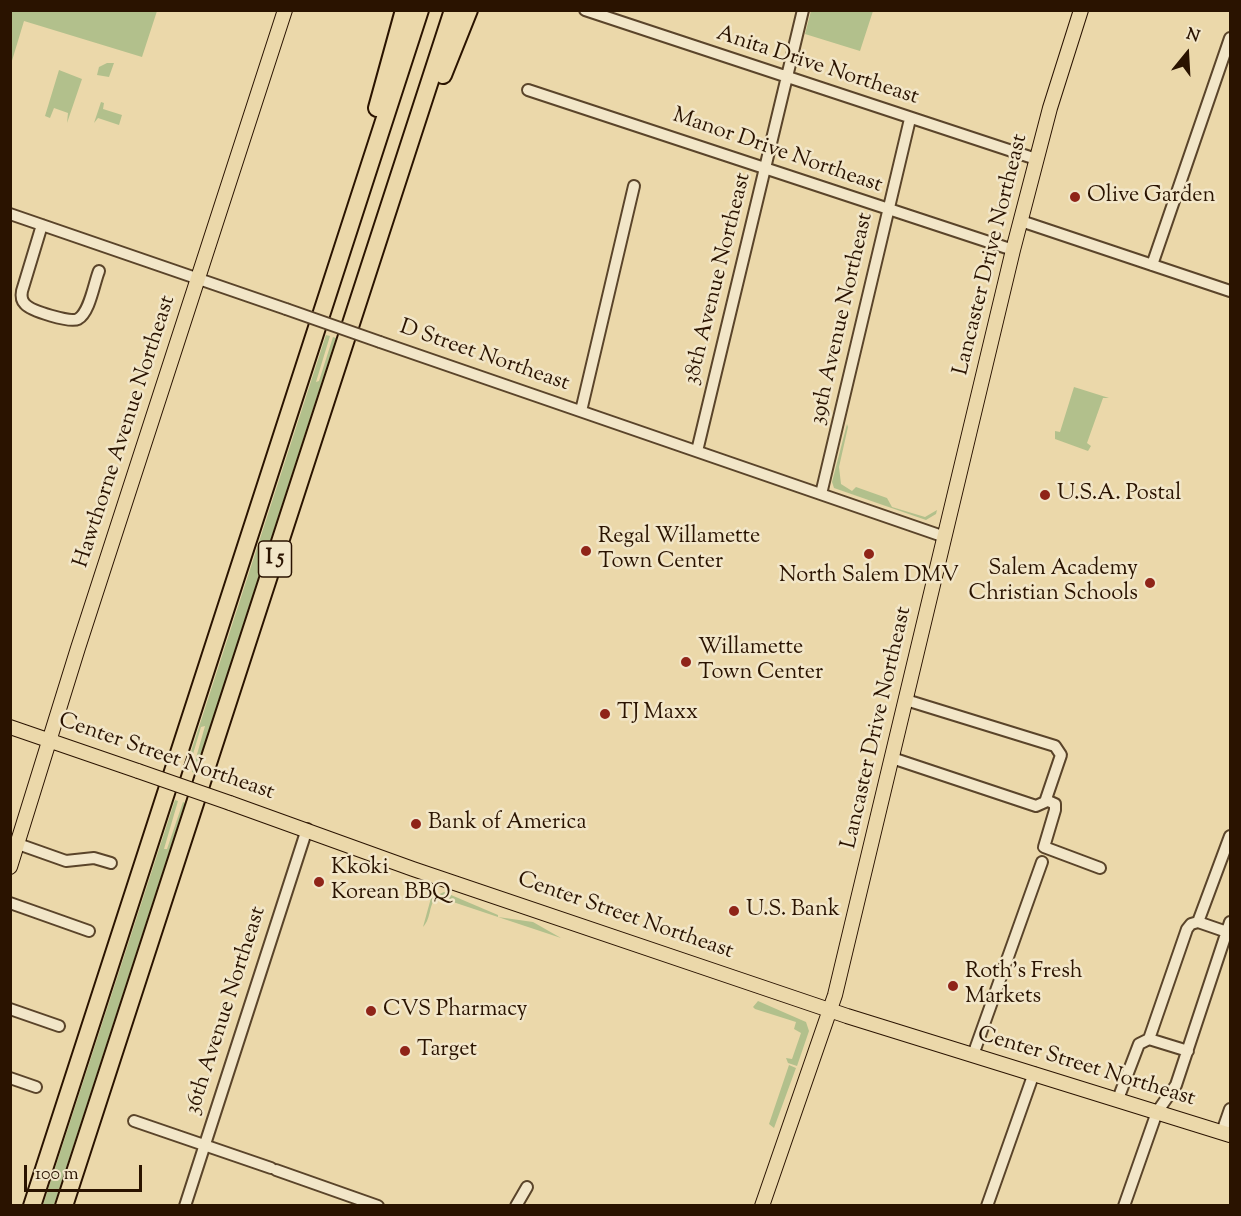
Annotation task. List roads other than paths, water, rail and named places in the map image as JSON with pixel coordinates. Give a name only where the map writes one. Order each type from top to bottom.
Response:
[{"type":"highway","name":"I 5","points":[[330,291],[347,212],[404,10]]},
{"type":"highway","name":"I 5","points":[[32,1206],[420,10]]},
{"type":"highway","name":"I 5","points":[[64,1206],[453,10]]},
{"type":"highway","points":[[413,135],[442,76],[469,10]]},
{"type":"main road","name":"Hawthorne Avenue Northeast","points":[[10,867],[285,10]]},
{"type":"main road","name":"Lancaster Drive Northeast","points":[[762,1206],[831,1011],[1013,250],[1036,159],[1081,10]]},
{"type":"main road","name":"Center Street Northeast","points":[[10,727],[831,1011],[1226,1134]]},
{"type":"street","name":"Anita Drive Northeast","points":[[585,10],[785,78],[1036,159]]},
{"type":"street","name":"38th Avenue Northeast","points":[[697,451],[803,10]]},
{"type":"street","points":[[1152,264],[1230,38]]},
{"type":"street","name":"Manor Drive Northeast","points":[[528,90],[1013,250]]},
{"type":"street","name":"39th Avenue Northeast","points":[[821,494],[910,119]]},
{"type":"street","points":[[581,411],[634,186]]},
{"type":"street","name":"D Street Northeast","points":[[10,214],[945,537]]},
{"type":"street","points":[[1021,221],[1230,291]]},
{"type":"street","points":[[42,225],[21,291],[21,299],[26,306],[67,321],[77,319],[83,314],[99,271]]},
{"type":"street","points":[[906,700],[1055,746],[1060,750],[1061,755],[1043,803]]},
{"type":"street","points":[[892,758],[1036,806],[1043,803],[1054,804],[1055,810],[1044,847],[1100,868]]},
{"type":"street","name":"36th Avenue Northeast","points":[[185,1206],[307,829]]},
{"type":"street","points":[[1198,922],[1230,836]]},
{"type":"street","points":[[18,844],[66,861],[94,858],[111,863]]},
{"type":"street","points":[[973,1055],[1042,862]]},
{"type":"street","points":[[10,903],[89,931]]},
{"type":"street","points":[[1124,1206],[1157,1112],[1173,1092],[1229,927],[1198,922],[1191,924],[1187,929],[1149,1039]]},
{"type":"street","points":[[10,1009],[59,1026]]},
{"type":"street","points":[[1118,1099],[1139,1044],[1149,1039],[1188,1051]]},
{"type":"street","points":[[987,1206],[1034,1073]]},
{"type":"street","points":[[10,1078],[36,1087]]},
{"type":"street","points":[[1226,1134],[1230,1109]]},
{"type":"street","points":[[134,1121],[377,1205]]},
{"type":"street","points":[[516,1206],[527,1187]]},
{"type":"place","name":"Olive Garden","points":[[1075,197]]},
{"type":"place","name":"U.S.A. Postal","points":[[1045,495]]},
{"type":"place","name":"Regal Willamette Town Center","points":[[586,551]]},
{"type":"place","name":"North Salem DMV","points":[[869,554]]},
{"type":"place","name":"Salem Academy Christian Schools","points":[[1150,583]]},
{"type":"place","name":"Willamette Town Center","points":[[686,662]]},
{"type":"place","name":"TJ Maxx","points":[[605,714]]},
{"type":"place","name":"Bank of America","points":[[416,824]]},
{"type":"place","name":"Kkoki Korean BBQ","points":[[319,882]]},
{"type":"place","name":"U.S. Bank","points":[[734,911]]},
{"type":"place","name":"Roth's Fresh Markets","points":[[953,986]]},
{"type":"place","name":"CVS Pharmacy","points":[[371,1011]]},
{"type":"place","name":"Target","points":[[405,1051]]}]
